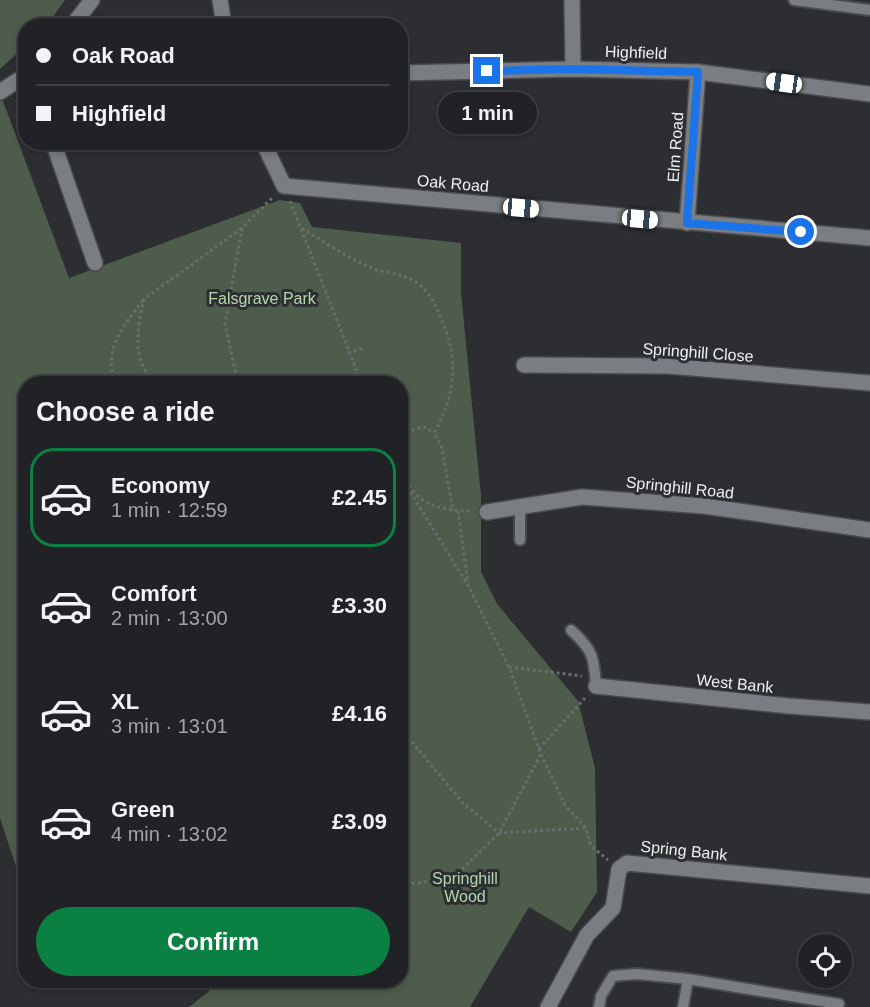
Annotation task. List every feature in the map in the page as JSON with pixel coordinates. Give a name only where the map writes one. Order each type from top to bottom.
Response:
[{"type":"street","points":[[78,18],[92,0]]},
{"type":"street","points":[[220,0],[223,18]]},
{"type":"street","points":[[572,0],[573,69]]},
{"type":"street","name":"Highfield","points":[[408,73],[573,69],[698,72],[870,94]]},
{"type":"street","name":"Elm Road","points":[[687,223],[698,72]]},
{"type":"street","points":[[0,92],[18,80]]},
{"type":"street","points":[[56,150],[95,263]]},
{"type":"street","points":[[267,150],[284,186]]},
{"type":"street","name":"Oak Road","points":[[284,186],[870,238]]},
{"type":"street","name":"Springhill Close","points":[[524,365],[668,366],[870,383]]},
{"type":"street","name":"Springhill Road","points":[[487,512],[582,496],[704,506],[870,530]]},
{"type":"street","name":"West Bank","points":[[596,686],[870,712]]},
{"type":"street","name":"Spring Bank","points":[[619,869],[627,862],[870,886]]},
{"type":"street","points":[[548,1007],[587,935],[614,908],[619,869]]},
{"type":"lane","points":[[794,0],[870,10]]},
{"type":"lane","points":[[520,506],[520,540]]},
{"type":"lane","points":[[571,630],[589,645],[594,661],[596,686]]},
{"type":"lane","points":[[599,1007],[601,996],[613,976],[637,974],[688,979],[839,1004]]},
{"type":"lane","points":[[683,1007],[688,979]]},
{"type":"path","points":[[112,376],[114,338],[144,299],[242,228],[284,186],[358,376]]},
{"type":"path","points":[[301,227],[355,261],[379,271],[398,274],[418,283],[434,301],[454,354],[455,376],[442,418],[434,433]]},
{"type":"path","points":[[236,376],[225,324],[242,228]]},
{"type":"path","points":[[144,299],[136,329],[141,365],[151,376]]},
{"type":"path","points":[[348,353],[364,348]]},
{"type":"path","points":[[408,431],[425,428],[434,433],[442,448],[469,587]]},
{"type":"path","points":[[409,490],[431,505],[455,511],[487,512]]},
{"type":"path","points":[[409,490],[469,587],[509,667],[539,749],[565,805],[586,828],[591,846],[619,869]]},
{"type":"path","points":[[509,667],[584,676],[596,686],[539,749]]},
{"type":"path","points":[[408,738],[463,803],[499,833],[586,828]]},
{"type":"path","points":[[408,884],[453,878],[499,833],[542,754]]},
{"type":"green space","points":[[0,0],[65,0],[52,18],[18,18],[18,52],[0,69]]},
{"type":"green space","name":"Falsgrave Park","points":[[0,93],[18,141],[18,150],[21,150],[69,278],[280,200],[300,203],[312,227],[461,243],[461,293],[481,496],[481,572],[497,604],[578,701],[595,768],[597,892],[571,932],[529,907],[470,1007],[189,1007],[213,988],[408,988],[408,376],[18,376],[18,873],[0,818]]},
{"type":"route","points":[[487,71],[573,69],[698,72],[687,223],[801,232]]},
{"type":"park label","name":"Springhill Wood","points":[[465,887]]}]
